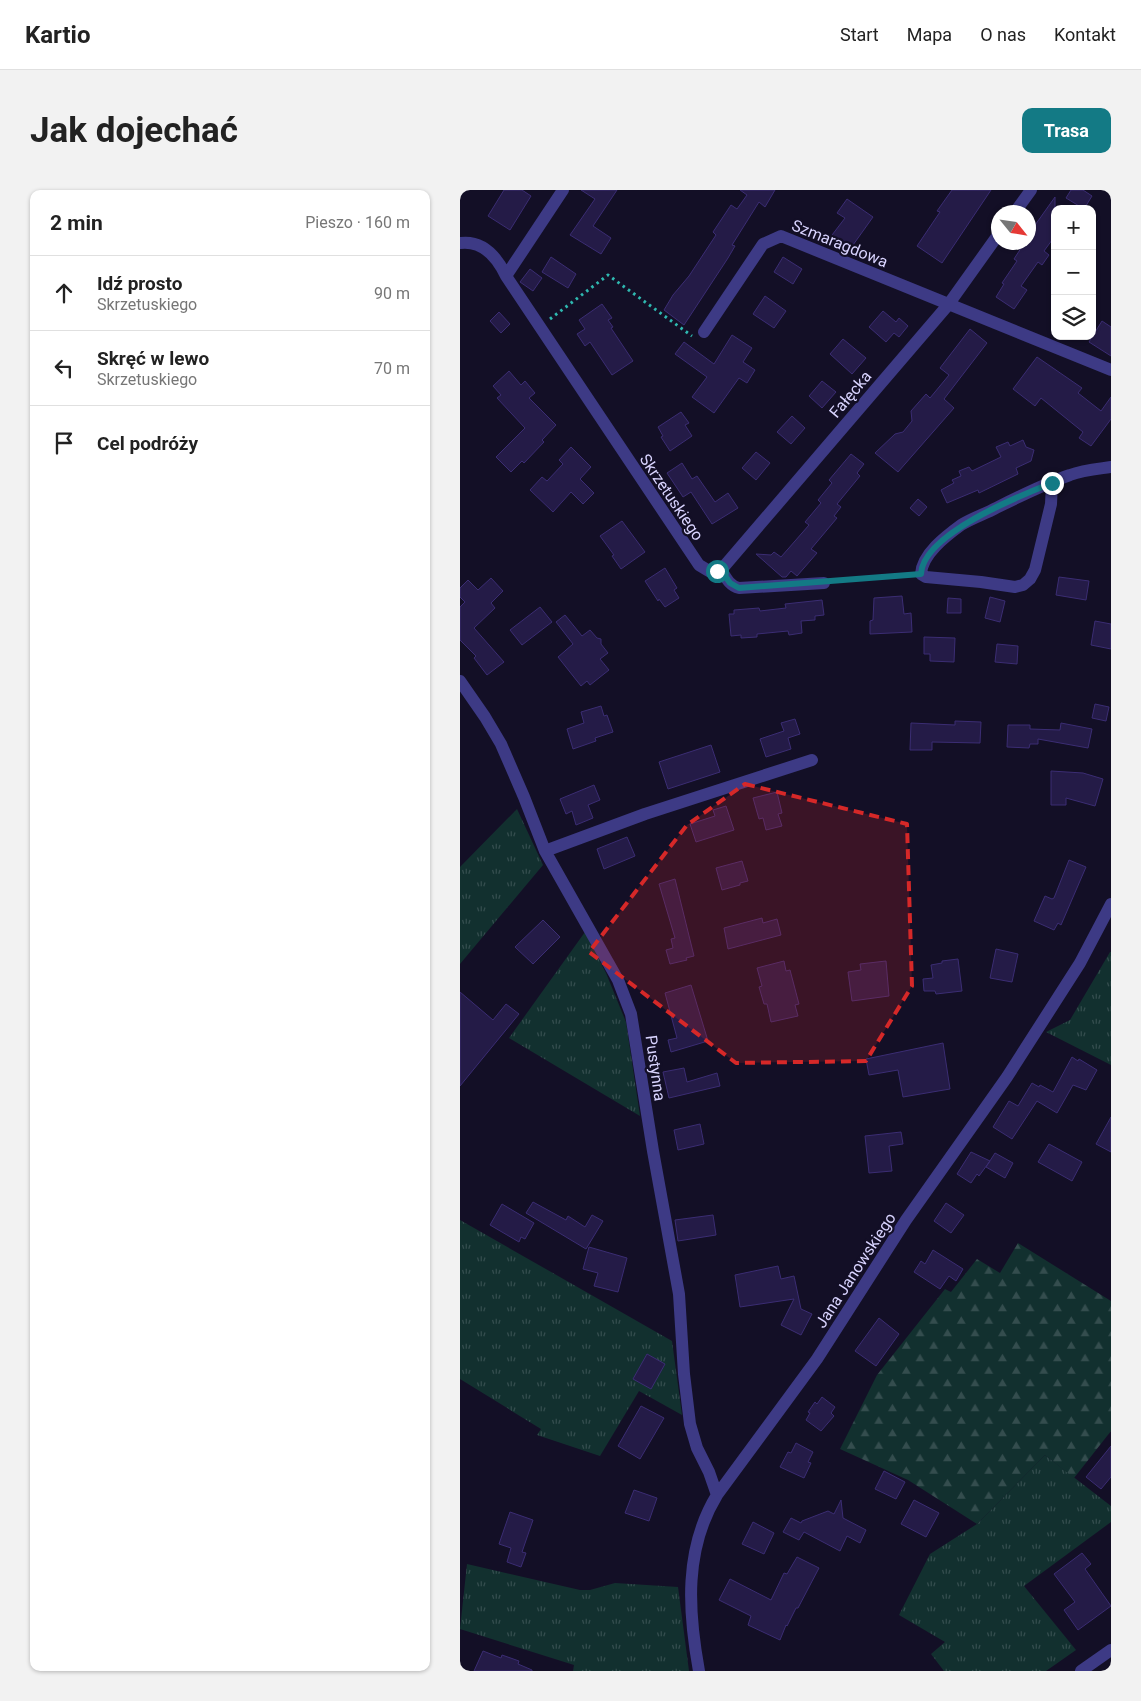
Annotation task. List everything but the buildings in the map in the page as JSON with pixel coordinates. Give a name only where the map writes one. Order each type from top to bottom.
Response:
[{"type":"street","points":[[506,276],[563,190]]},
{"type":"street","points":[[1019,205],[1031,190]]},
{"type":"street","name":"Szmaragdowa","points":[[704,332],[763,244],[781,236],[1111,370]]},
{"type":"street","name":"Skrzetuskiego","points":[[460,243],[476,244],[488,250],[500,263],[506,276],[696,563],[709,570],[721,570]]},
{"type":"street","name":"Fałęcka","points":[[721,570],[948,305],[991,245]]},
{"type":"street","points":[[1052,483],[1049,513],[1035,570],[1024,586],[1015,588],[981,582],[926,578],[921,574],[926,558],[946,537],[963,524],[1031,491],[1070,475],[1092,469],[1111,467]]},
{"type":"street","points":[[721,570],[730,583],[739,588],[824,583]]},
{"type":"street","name":"Pustynna","points":[[460,681],[501,744],[545,851],[614,973],[631,1014],[652,1151],[679,1294],[684,1374],[690,1424],[697,1448],[717,1494]]},
{"type":"street","points":[[545,851],[645,814],[812,760]]},
{"type":"street","name":"Jana Janowskiego","points":[[699,1671],[690,1582],[698,1534],[708,1509],[717,1494],[817,1359],[906,1220],[1008,1077],[1080,964],[1111,904]]},
{"type":"street","points":[[1081,1671],[1111,1650]]},
{"type":"path","points":[[539,326],[608,275],[699,341],[704,332]]},
{"type":"path","points":[[824,583],[921,574]]},
{"type":"highlighted area","points":[[745,784],[907,824],[912,986],[866,1061],[736,1063],[589,952],[687,825]]},
{"type":"green space","points":[[517,809],[543,865],[460,964],[460,867]]},
{"type":"green space","points":[[585,932],[606,973],[626,1022],[640,1116],[509,1038]]},
{"type":"green space","points":[[1110,952],[1111,1065],[1046,1032],[1070,1020]]},
{"type":"green space","points":[[460,1220],[672,1341],[682,1415],[639,1391],[600,1456],[537,1435],[541,1429],[460,1379]]},
{"type":"green space","points":[[1018,1243],[1111,1301],[1111,1431],[1074,1478],[1045,1455],[977,1524],[908,1480],[840,1449],[877,1375],[945,1289],[951,1292],[977,1259],[1000,1273]]},
{"type":"green space","points":[[1045,1455],[1111,1506],[1111,1522],[1024,1586],[1076,1650],[1046,1671],[944,1671],[931,1654],[945,1642],[899,1615],[930,1554],[977,1524]]},
{"type":"green space","points":[[467,1564],[580,1590],[590,1590],[615,1583],[678,1587],[689,1671],[573,1671],[574,1665],[460,1629]]},
{"type":"route","points":[[717,571],[721,570],[730,583],[734,587],[739,588],[772,587],[921,574],[926,558],[946,537],[963,524],[1031,491],[1052,483]]}]
